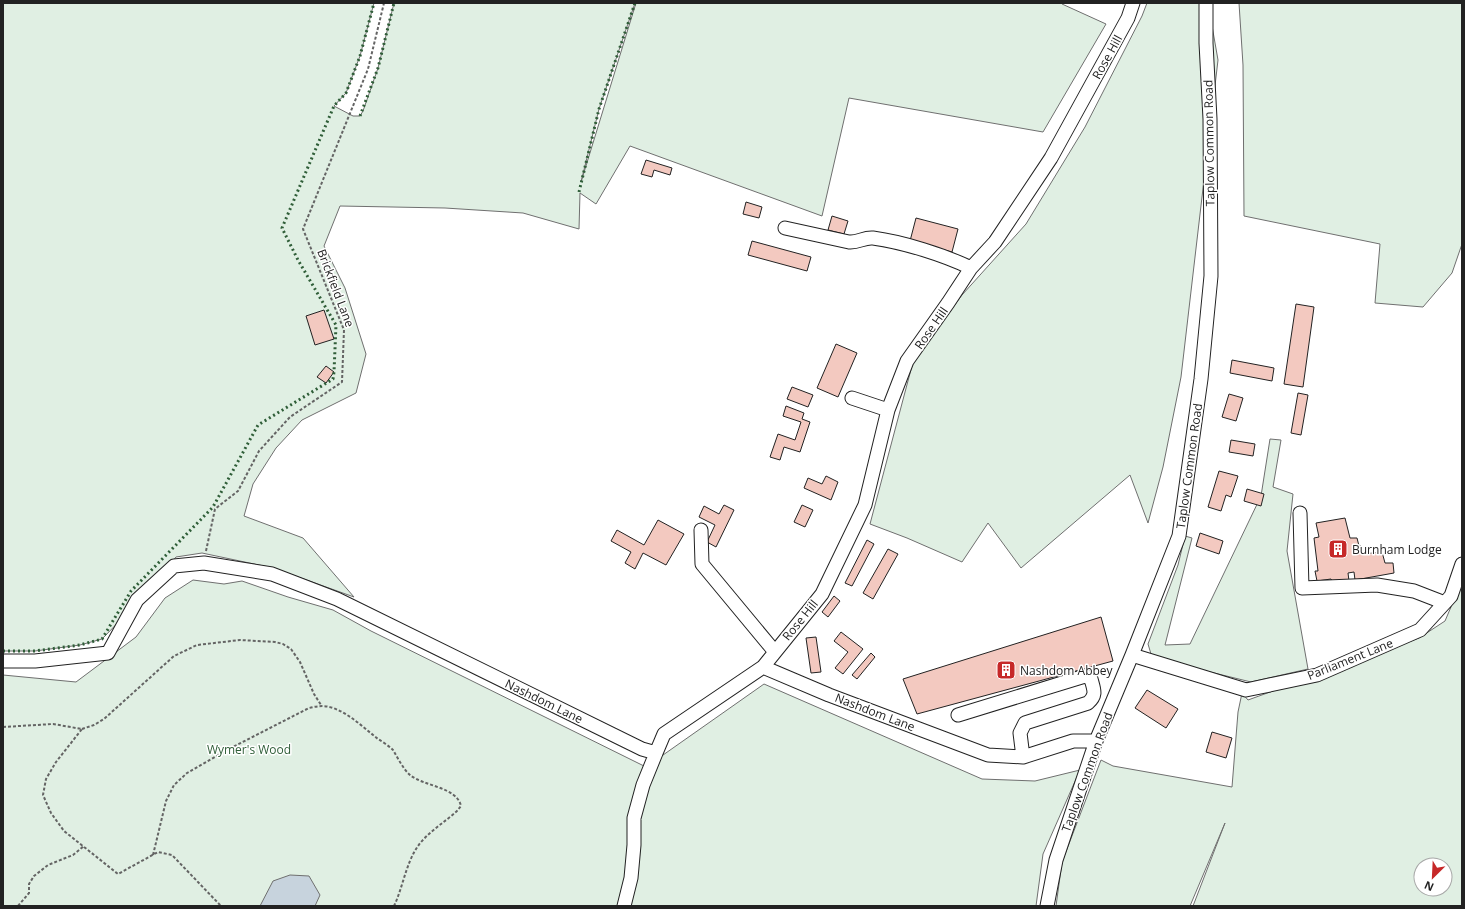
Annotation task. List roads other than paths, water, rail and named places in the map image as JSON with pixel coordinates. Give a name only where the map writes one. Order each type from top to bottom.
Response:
[{"type":"street","name":"Rose Hill","points":[[763,667],[822,594],[865,505],[888,410],[907,361],[971,268],[996,242],[1051,158],[1128,18],[1133,3]]},
{"type":"street","name":"Taplow Common Road","points":[[1047,906],[1056,860],[1096,741],[1179,536],[1201,379],[1211,276],[1210,119],[1206,3]]},
{"type":"street","points":[[785,228],[855,243],[866,238],[895,243],[943,256],[971,268]]},
{"type":"street","points":[[852,398],[888,410]]},
{"type":"street","points":[[1300,513],[1302,588],[1377,585],[1414,591],[1445,602]]},
{"type":"street","points":[[701,530],[702,564],[775,652]]},
{"type":"street","name":"Nashdom Lane","points":[[3,661],[35,661],[108,653],[137,600],[174,566],[204,562],[272,574],[337,598],[642,749],[656,753]]},
{"type":"street","name":"Parliament Lane","points":[[1132,655],[1246,690],[1316,675],[1420,630],[1450,596],[1462,564]]},
{"type":"street","points":[[624,906],[632,872],[634,818],[643,785],[664,734],[763,667]]},
{"type":"street","name":"Nashdom Lane","points":[[763,667],[829,695],[988,755],[1024,757],[1073,741],[1096,741]]},
{"type":"street","points":[[958,715],[1085,676],[1091,679],[1095,691],[1093,699],[1088,703],[1025,723],[1020,733],[1024,757]]},
{"type":"place","name":"Burnham Lodge","points":[[1338,549]]},
{"type":"place","name":"Nashdom Abbey","points":[[1006,670]]},
{"type":"park label","name":"Wymer's Wood","points":[[249,749]]}]
